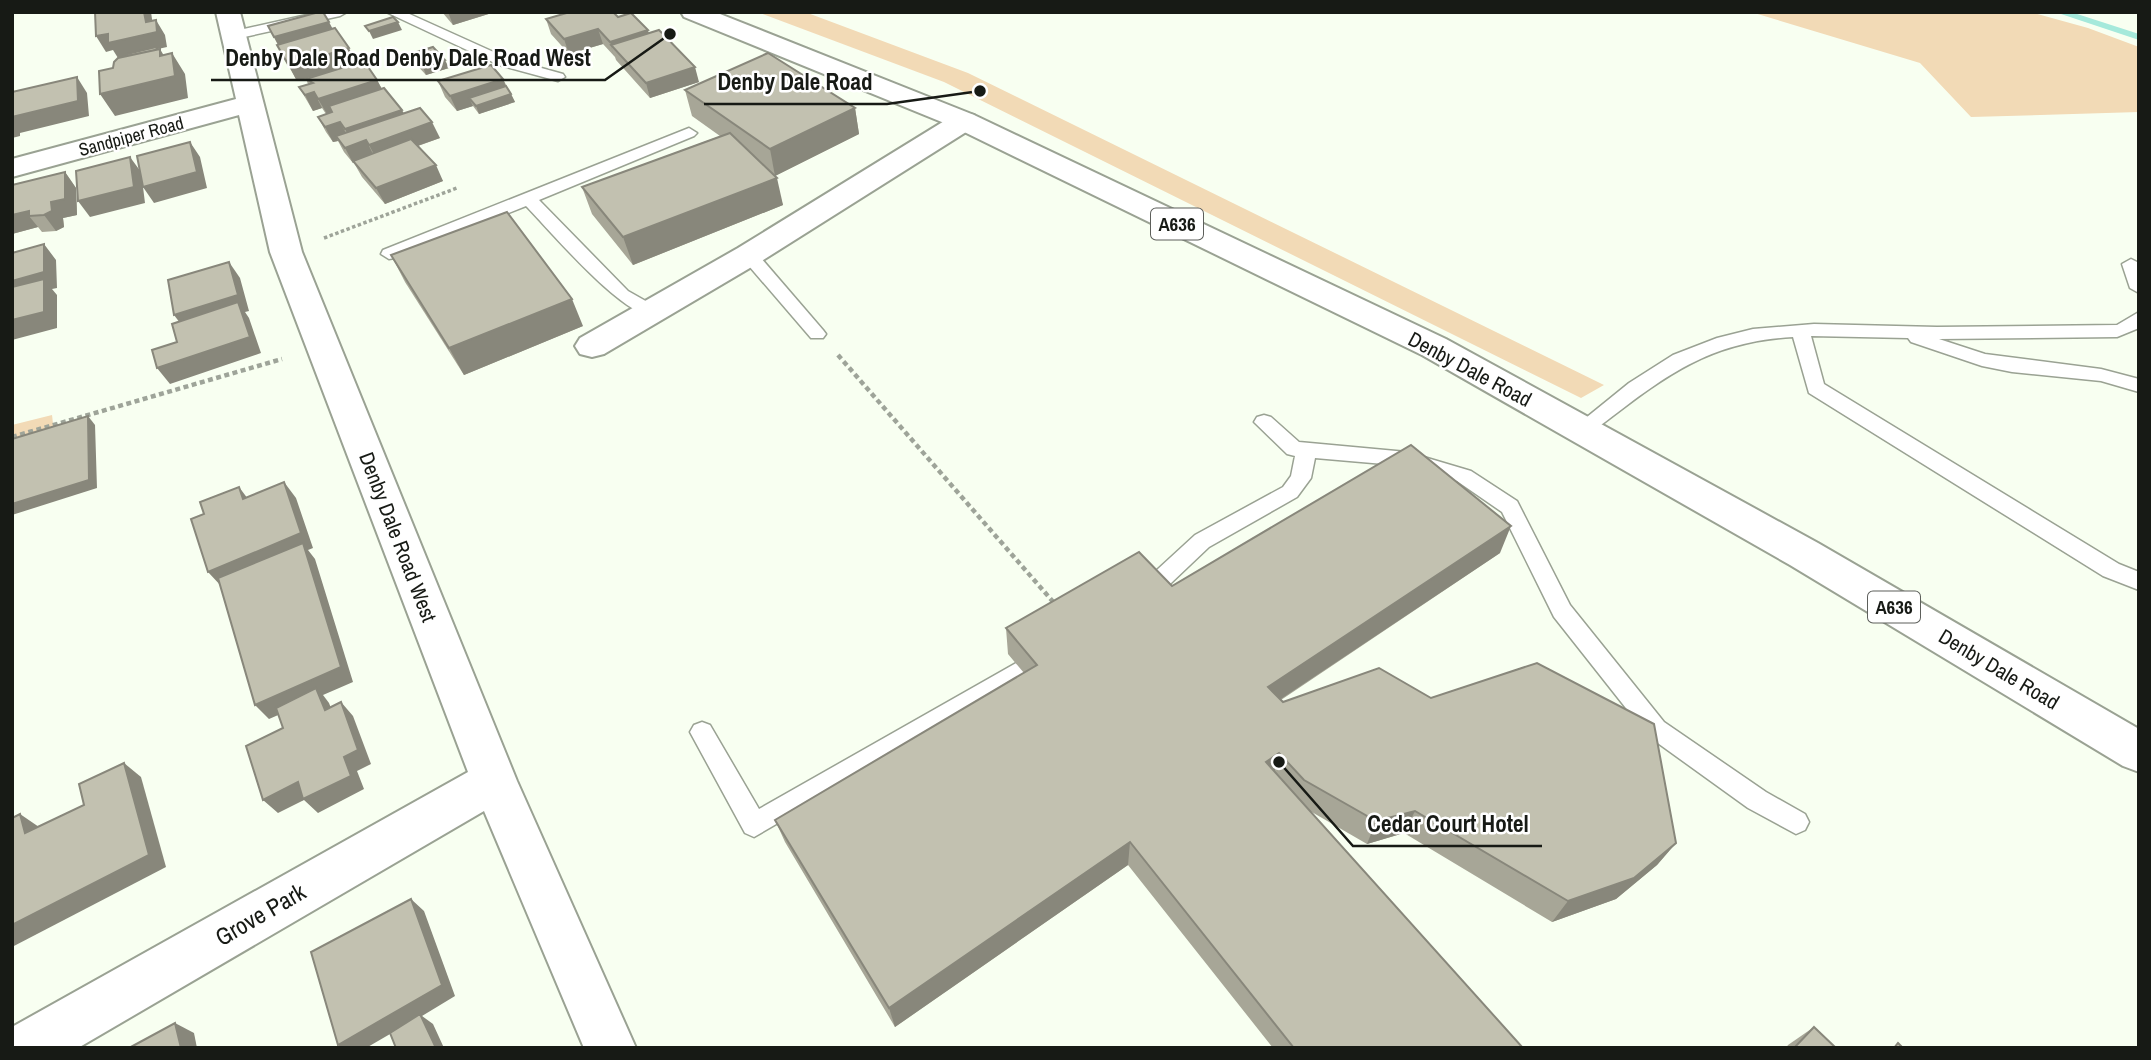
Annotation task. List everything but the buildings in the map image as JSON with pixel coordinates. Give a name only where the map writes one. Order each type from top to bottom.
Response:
[{"type":"street","name":"Denby Dale Road","points":[[693,12],[964,121],[1434,347],[1804,554],[2139,752]]},
{"type":"street","name":"Denby Dale Road West","points":[[232,24],[286,252],[494,781],[610,1048]]},
{"type":"street","name":"Sandpiper Road","points":[[12,168],[251,103]]},
{"type":"street","points":[[592,346],[749,256],[964,121]]},
{"type":"street","name":"Grove Park","points":[[27,1048],[494,781]]},
{"type":"lane","points":[[232,24],[340,12]]},
{"type":"lane","points":[[393,12],[504,62],[558,77]]},
{"type":"lane","points":[[388,254],[689,133]]},
{"type":"lane","points":[[529,199],[622,295],[652,312]]},
{"type":"lane","points":[[749,256],[824,340]]},
{"type":"lane","points":[[2131,264],[2139,288]]},
{"type":"lane","points":[[1581,430],[1692,353],[1739,339],[1800,331],[2117,331],[2128,328],[2139,317]]},
{"type":"lane","points":[[1800,331],[1816,388],[2111,570],[2139,580]]},
{"type":"lane","points":[[1899,332],[1982,360],[2012,366],[2101,375],[2139,386]]},
{"type":"lane","points":[[1264,422],[1294,449],[1407,459],[1464,477],[1510,506],[1562,611],[1656,729],[1757,800],[1796,822]]},
{"type":"lane","points":[[1127,606],[1150,592],[1202,541],[1290,492],[1301,478],[1307,450]]},
{"type":"lane","points":[[702,732],[754,825],[1069,642]]},
{"type":"path","points":[[824,340],[1056,606]]},
{"type":"path","points":[[12,437],[323,346]]},
{"type":"shaded area","points":[[757,12],[805,12],[968,73],[1604,385],[1581,398],[944,82]]},
{"type":"shaded area","points":[[1751,12],[2030,12],[2088,28],[2139,47],[2139,112],[1971,117],[1920,63]]},
{"type":"shaded area","points":[[52,415],[54,432],[12,445],[12,425]]},
{"type":"waterway","points":[[2060,12],[2139,37]]},
{"type":"place","name":"Denby Dale Road Denby Dale Road West","points":[[670,34]]},
{"type":"place","name":"Denby Dale Road","points":[[980,91]]},
{"type":"place","name":"Cedar Court Hotel","points":[[1279,762]]}]
